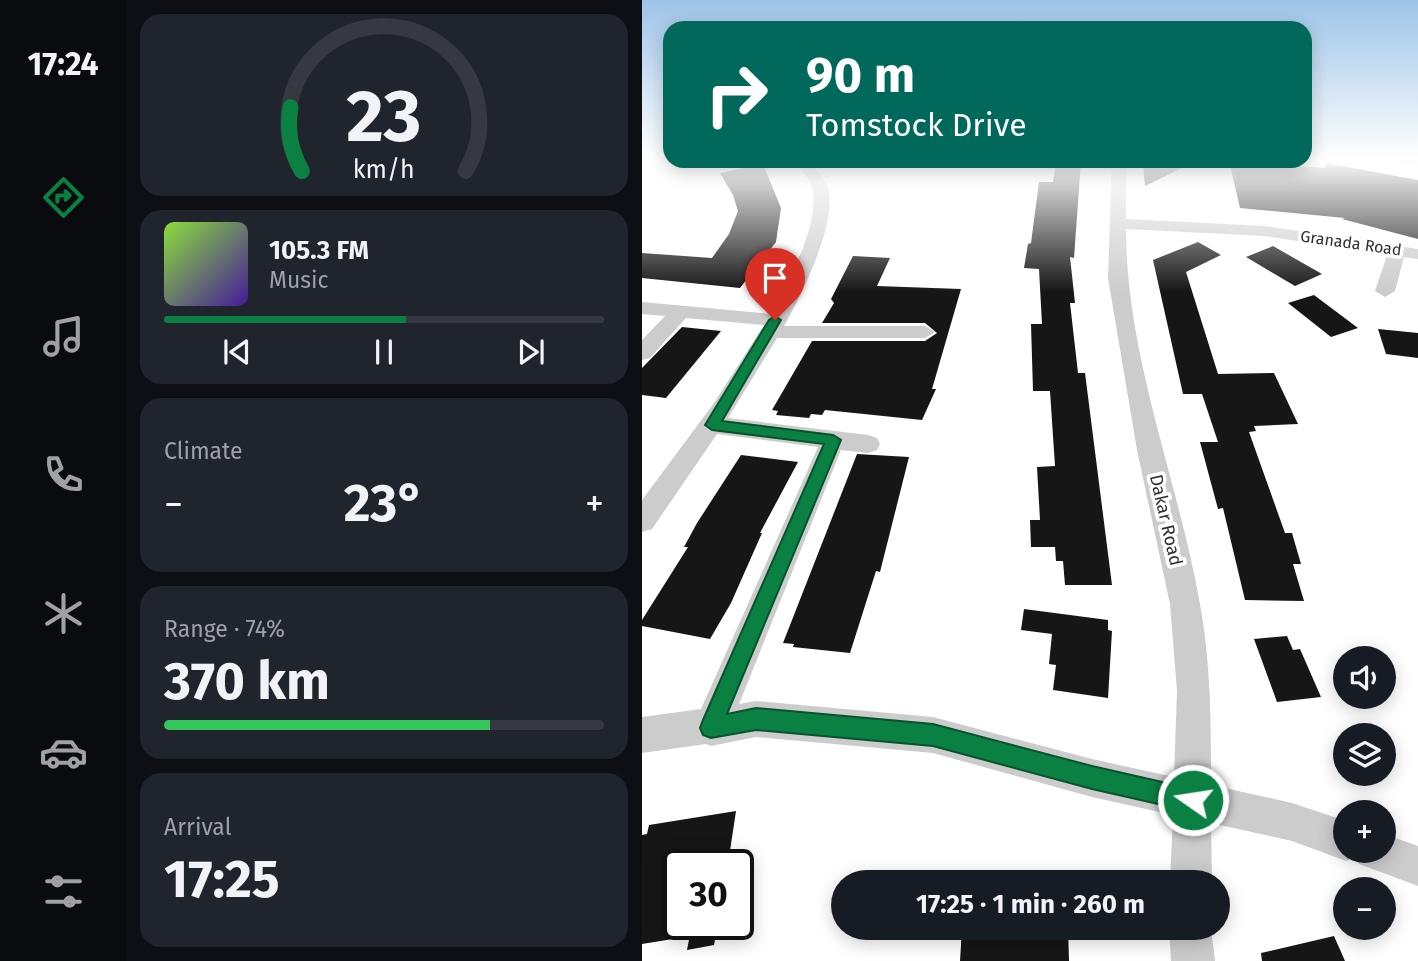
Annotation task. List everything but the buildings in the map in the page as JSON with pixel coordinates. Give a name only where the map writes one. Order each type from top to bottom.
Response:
[{"type":"street","points":[[642,521],[712,425],[772,326],[797,280],[821,218],[820,203]]},
{"type":"street","name":"Dakar Road","points":[[1117,203],[1117,278],[1150,450],[1185,604],[1194,691],[1191,870]]},
{"type":"street","name":"Granada Road","points":[[1116,223],[1265,231],[1418,254]]},
{"type":"street","points":[[1385,291],[1397,250]]},
{"type":"street","points":[[642,308],[772,326],[925,332]]},
{"type":"street","points":[[642,353],[680,312]]},
{"type":"street","points":[[712,425],[868,444]]},
{"type":"street","points":[[711,728],[833,440]]},
{"type":"street","points":[[642,735],[692,727],[711,728],[756,719],[933,735],[1092,778],[1292,822],[1333,836]]},
{"type":"street","points":[[1396,858],[1418,866]]},
{"type":"street","points":[[1191,940],[1193,961]]},
{"type":"route","points":[[775,320],[712,425],[833,440],[711,728],[756,719],[933,735],[1092,778],[1193,800]]}]
